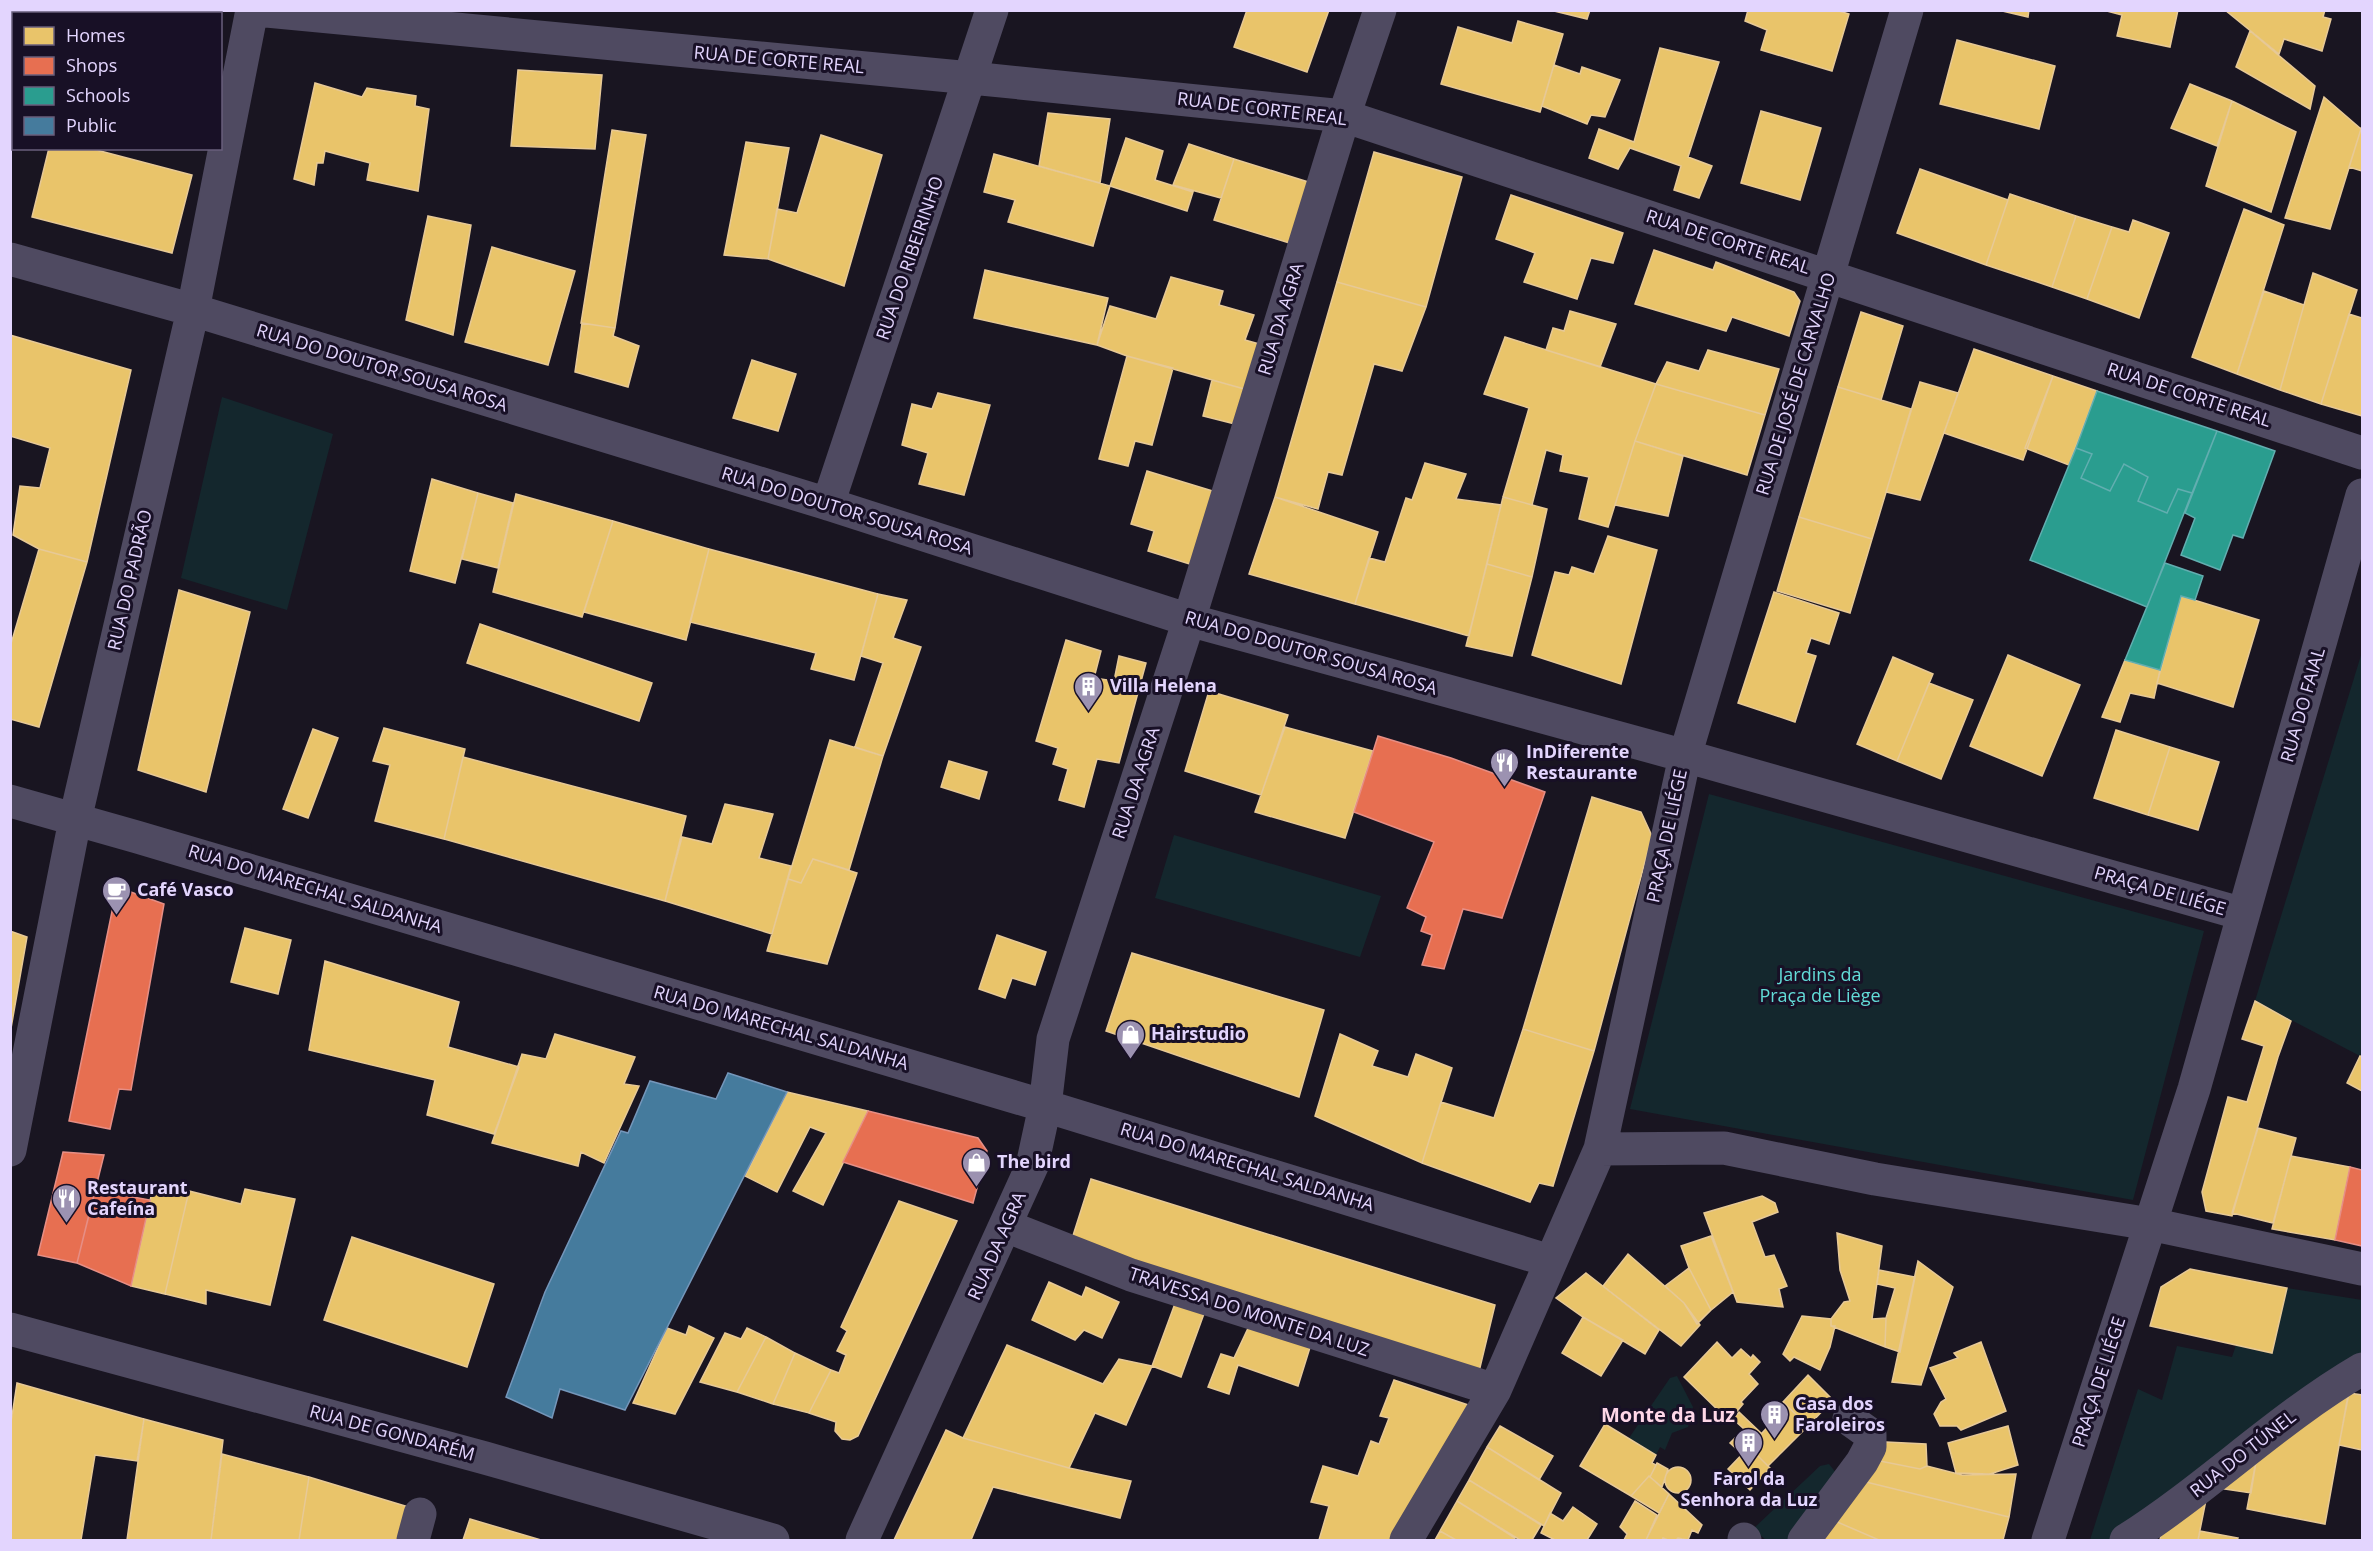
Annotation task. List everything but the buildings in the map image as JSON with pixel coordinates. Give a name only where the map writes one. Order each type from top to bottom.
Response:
[{"type":"street","name":"RUA DE CORTE REAL","points":[[254,10],[1344,116],[2362,453]]},
{"type":"street","name":"RUA DO PADRÃO","points":[[10,1150],[75,820],[193,310],[254,10]]},
{"type":"street","name":"RUA DO RIBEIRINHO","points":[[828,504],[992,10]]},
{"type":"street","name":"RUA DA AGRA","points":[[862,1540],[1032,1166],[1045,1106],[1053,1039],[1189,620],[1344,116],[1380,10]]},
{"type":"street","name":"RUA DE JOSÉ DE CARVALHO","points":[[1684,756],[1907,10]]},
{"type":"street","name":"RUA DO DOUTOR SOUSA ROSA","points":[[10,258],[193,310],[828,504],[1189,620],[1684,756]]},
{"type":"street","name":"RUA DO FAIAL","points":[[2243,914],[2362,495]]},
{"type":"street","name":"PRAÇA DE LIÉGE","points":[[1406,1540],[1496,1390],[1600,1149],[1684,756],[2243,914],[2194,1089],[2048,1540]]},
{"type":"street","name":"RUA DO MARECHAL SALDANHA","points":[[10,801],[1045,1106],[1550,1261]]},
{"type":"street","points":[[1600,1149],[1724,1148],[1875,1179],[2150,1224],[2362,1269]]},
{"type":"street","name":"TRAVESSA DO MONTE DA LUZ","points":[[1006,1226],[1131,1275],[1496,1390]]},
{"type":"street","name":"RUA DE GONDARÉM","points":[[10,1329],[485,1458],[773,1540]]},
{"type":"street","name":"RUA DO TÚNEL","points":[[2126,1540],[2199,1489],[2259,1440],[2316,1398],[2362,1369]]},
{"type":"street","points":[[1804,1540],[1862,1462],[1870,1447],[1870,1434],[1849,1419]]},
{"type":"green space","points":[[222,397],[333,434],[287,610],[181,578]]},
{"type":"green space","points":[[2362,652],[2362,1091],[2347,1083],[2360,1056],[2255,1001]]},
{"type":"green space","name":"Jardins da Praça de Liège","points":[[1709,794],[2204,931],[2133,1200],[1630,1109]]},
{"type":"green space","points":[[1174,835],[1381,896],[1360,957],[1155,898]]},
{"type":"green space","points":[[2287,1288],[2362,1300],[2362,1369],[2126,1540],[2090,1540],[2138,1389],[2162,1400],[2177,1346],[2232,1357],[2236,1345],[2272,1353]]},
{"type":"green space","points":[[1677,1376],[1693,1407],[1688,1427],[1672,1433],[1665,1450],[1660,1447],[1656,1455],[1629,1438],[1670,1378]]},
{"type":"green space","points":[[1829,1464],[1837,1474],[1791,1540],[1766,1540],[1753,1529],[1820,1466]]},
{"type":"place","name":"Villa Helena","points":[[1089,712]]},
{"type":"place","name":"InDiferente Restaurante","points":[[1505,788]]},
{"type":"place","name":"Café Vasco","points":[[116,916]]},
{"type":"place","name":"Hairstudio","points":[[1130,1060]]},
{"type":"place","name":"The bird","points":[[976,1188]]},
{"type":"place","name":"Restaurant Cafeína","points":[[66,1224]]},
{"type":"place","name":"Casa dos Faroleiros","points":[[1774,1440]]},
{"type":"place","name":"Farol da Senhora da Luz","points":[[1749,1468]]},
{"type":"district","name":"Monte da Luz","points":[[1668,1415]]}]
